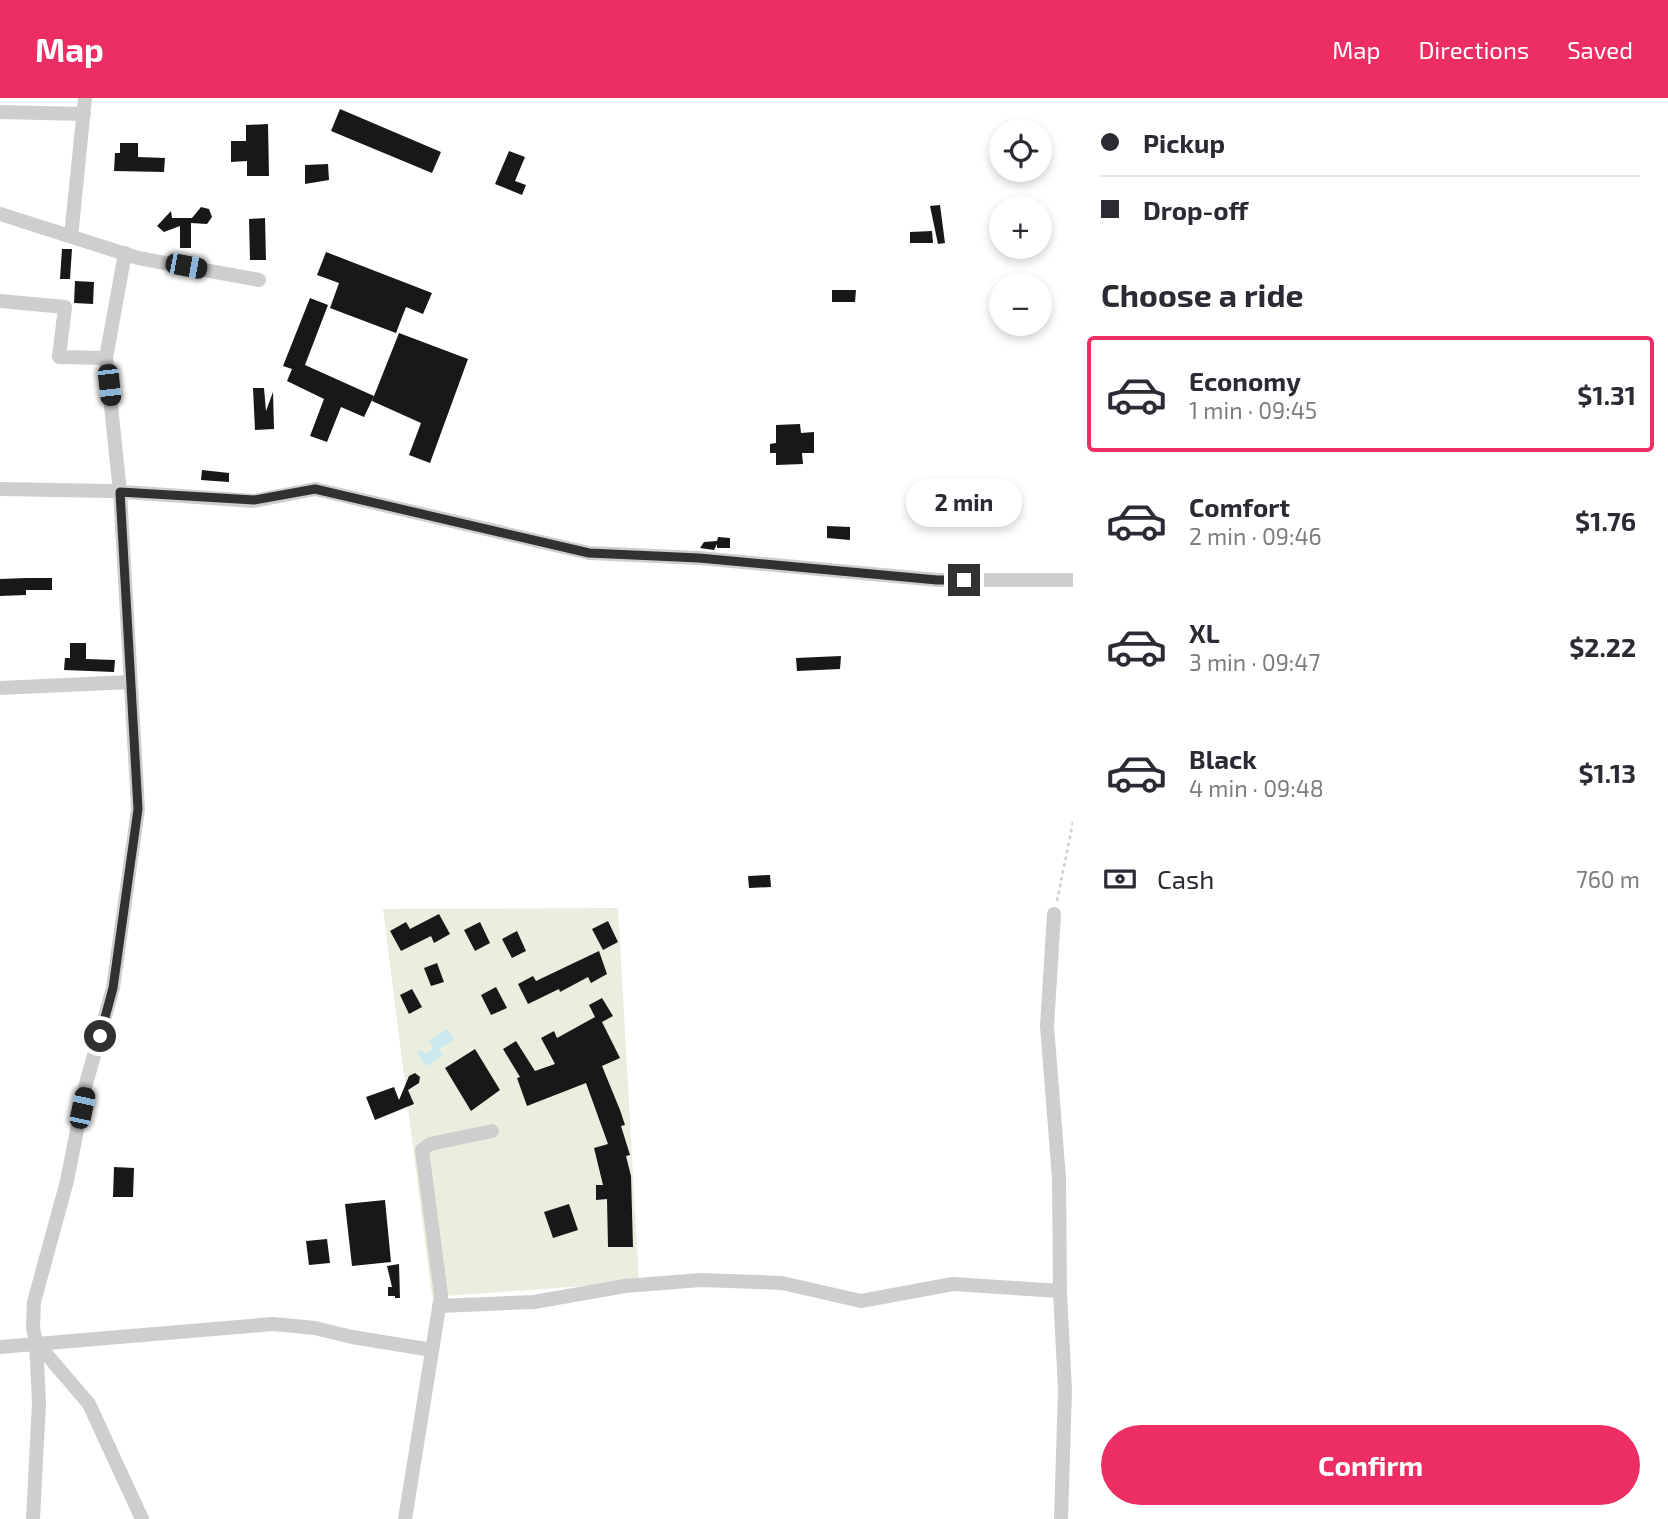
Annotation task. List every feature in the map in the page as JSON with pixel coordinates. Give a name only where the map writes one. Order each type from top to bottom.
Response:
[{"type":"street","points":[[71,237],[85,98]]},
{"type":"street","points":[[0,112],[84,114]]},
{"type":"street","points":[[0,214],[125,253],[260,280]]},
{"type":"street","points":[[33,1519],[39,1403],[33,1328],[34,1302],[67,1181],[86,1084],[113,988],[138,809],[120,492],[106,358],[125,253]]},
{"type":"street","points":[[0,301],[65,307],[59,357],[106,358]]},
{"type":"street","points":[[0,489],[120,492],[254,500],[315,489],[589,553],[699,558],[937,580],[1073,580]]},
{"type":"street","points":[[0,688],[130,682]]},
{"type":"street","points":[[1054,914],[1048,1026],[1059,1178],[1060,1291],[1065,1390],[1060,1519]]},
{"type":"street","points":[[405,1519],[439,1306],[439,1271],[422,1150],[430,1144],[492,1131]]},
{"type":"street","points":[[439,1306],[548,1300],[625,1286],[701,1280],[782,1283],[861,1301],[953,1284],[1060,1291]]},
{"type":"street","points":[[0,1347],[272,1324],[315,1328],[432,1350]]},
{"type":"street","points":[[36,1342],[89,1405],[142,1519]]},
{"type":"path","points":[[1054,914],[1073,822]]},
{"type":"shaded area","points":[[618,908],[639,1282],[432,1297],[383,909]]},
{"type":"water","points":[[447,1029],[454,1040],[439,1049],[443,1056],[426,1066],[417,1053],[422,1050],[426,1054],[433,1049],[429,1041]]},
{"type":"building","points":[[340,109],[441,152],[432,173],[331,131]]},
{"type":"building","points":[[268,124],[269,176],[247,176],[247,161],[231,162],[231,141],[246,141],[246,125]]},
{"type":"building","points":[[120,143],[138,143],[138,157],[165,158],[164,172],[114,171],[115,153],[120,153]]},
{"type":"building","points":[[509,151],[525,157],[515,181],[526,185],[522,195],[495,184]]},
{"type":"building","points":[[328,164],[329,180],[305,184],[305,165]]},
{"type":"building","points":[[940,205],[945,243],[938,244],[930,206]]},
{"type":"building","points":[[201,207],[209,209],[212,217],[207,224],[191,223],[191,248],[180,248],[180,226],[164,232],[157,226],[171,211],[172,218],[192,218]]},
{"type":"building","points":[[265,218],[266,260],[250,260],[249,219]]},
{"type":"building","points":[[932,231],[933,243],[910,243],[910,232]]},
{"type":"building","points":[[62,249],[72,249],[70,279],[60,279]]},
{"type":"building","points":[[326,252],[432,293],[423,314],[406,307],[396,333],[330,308],[339,283],[317,275]]},
{"type":"building","points":[[75,281],[94,282],[93,304],[74,303]]},
{"type":"building","points":[[832,290],[856,290],[855,302],[832,302]]},
{"type":"building","points":[[310,298],[328,305],[305,365],[374,396],[364,417],[341,407],[327,442],[310,436],[324,399],[287,381],[292,369],[283,366]]},
{"type":"building","points":[[399,333],[468,359],[430,463],[409,455],[421,423],[372,401]]},
{"type":"building","points":[[253,388],[264,388],[266,411],[273,392],[274,429],[255,430]]},
{"type":"building","points":[[800,424],[801,433],[814,432],[814,453],[802,453],[803,464],[776,465],[776,453],[770,453],[770,444],[776,443],[776,425]]},
{"type":"building","points":[[202,470],[229,473],[229,482],[201,480]]},
{"type":"building","points":[[827,526],[850,527],[850,540],[827,538]]},
{"type":"building","points":[[718,537],[730,538],[730,548],[717,548],[717,544],[714,550],[700,548],[704,542],[717,541]]},
{"type":"building","points":[[52,578],[52,590],[26,590],[26,595],[0,596],[0,579]]},
{"type":"building","points":[[70,643],[86,643],[86,659],[115,660],[114,672],[64,670],[65,658],[70,658]]},
{"type":"building","points":[[841,656],[840,669],[797,671],[796,658]]},
{"type":"building","points":[[770,875],[771,887],[749,888],[748,876]]},
{"type":"building","points":[[439,914],[450,934],[434,943],[431,936],[401,951],[390,931],[406,922],[410,929]]},
{"type":"building","points":[[608,921],[618,942],[603,950],[592,929]]},
{"type":"building","points":[[480,922],[490,943],[475,951],[464,930]]},
{"type":"building","points":[[517,931],[526,951],[512,958],[502,939]]},
{"type":"building","points":[[599,951],[607,974],[591,983],[588,977],[560,992],[559,989],[528,1004],[518,984],[533,976],[536,981]]},
{"type":"building","points":[[437,963],[444,982],[431,986],[424,968]]},
{"type":"building","points":[[496,987],[507,1008],[491,1015],[481,995]]},
{"type":"building","points":[[412,989],[422,1007],[409,1014],[400,995]]},
{"type":"building","points":[[602,998],[613,1016],[602,1022],[620,1058],[602,1066],[625,1125],[621,1126],[630,1155],[626,1156],[631,1176],[633,1247],[608,1247],[607,1199],[596,1200],[596,1185],[603,1185],[594,1148],[608,1144],[586,1083],[527,1106],[517,1078],[520,1077],[503,1049],[516,1041],[535,1071],[555,1064],[541,1038],[554,1031],[557,1038],[595,1017],[589,1005]]},
{"type":"building","points":[[475,1049],[500,1090],[471,1111],[445,1068]]},
{"type":"building","points":[[415,1073],[420,1077],[419,1083],[408,1090],[414,1104],[375,1120],[366,1097],[394,1087],[399,1100],[409,1076]]},
{"type":"building","points":[[114,1167],[134,1168],[133,1197],[113,1197]]},
{"type":"building","points":[[385,1200],[391,1262],[352,1266],[345,1204]]},
{"type":"building","points":[[569,1204],[578,1230],[553,1238],[544,1212]]},
{"type":"building","points":[[327,1239],[330,1263],[309,1265],[306,1241]]},
{"type":"building","points":[[399,1264],[400,1298],[395,1298],[388,1296],[388,1287],[392,1287],[387,1266]]},
{"type":"route","points":[[100,1036],[113,988],[138,809],[120,492],[254,500],[315,489],[589,553],[699,558],[937,580],[964,580]]}]
